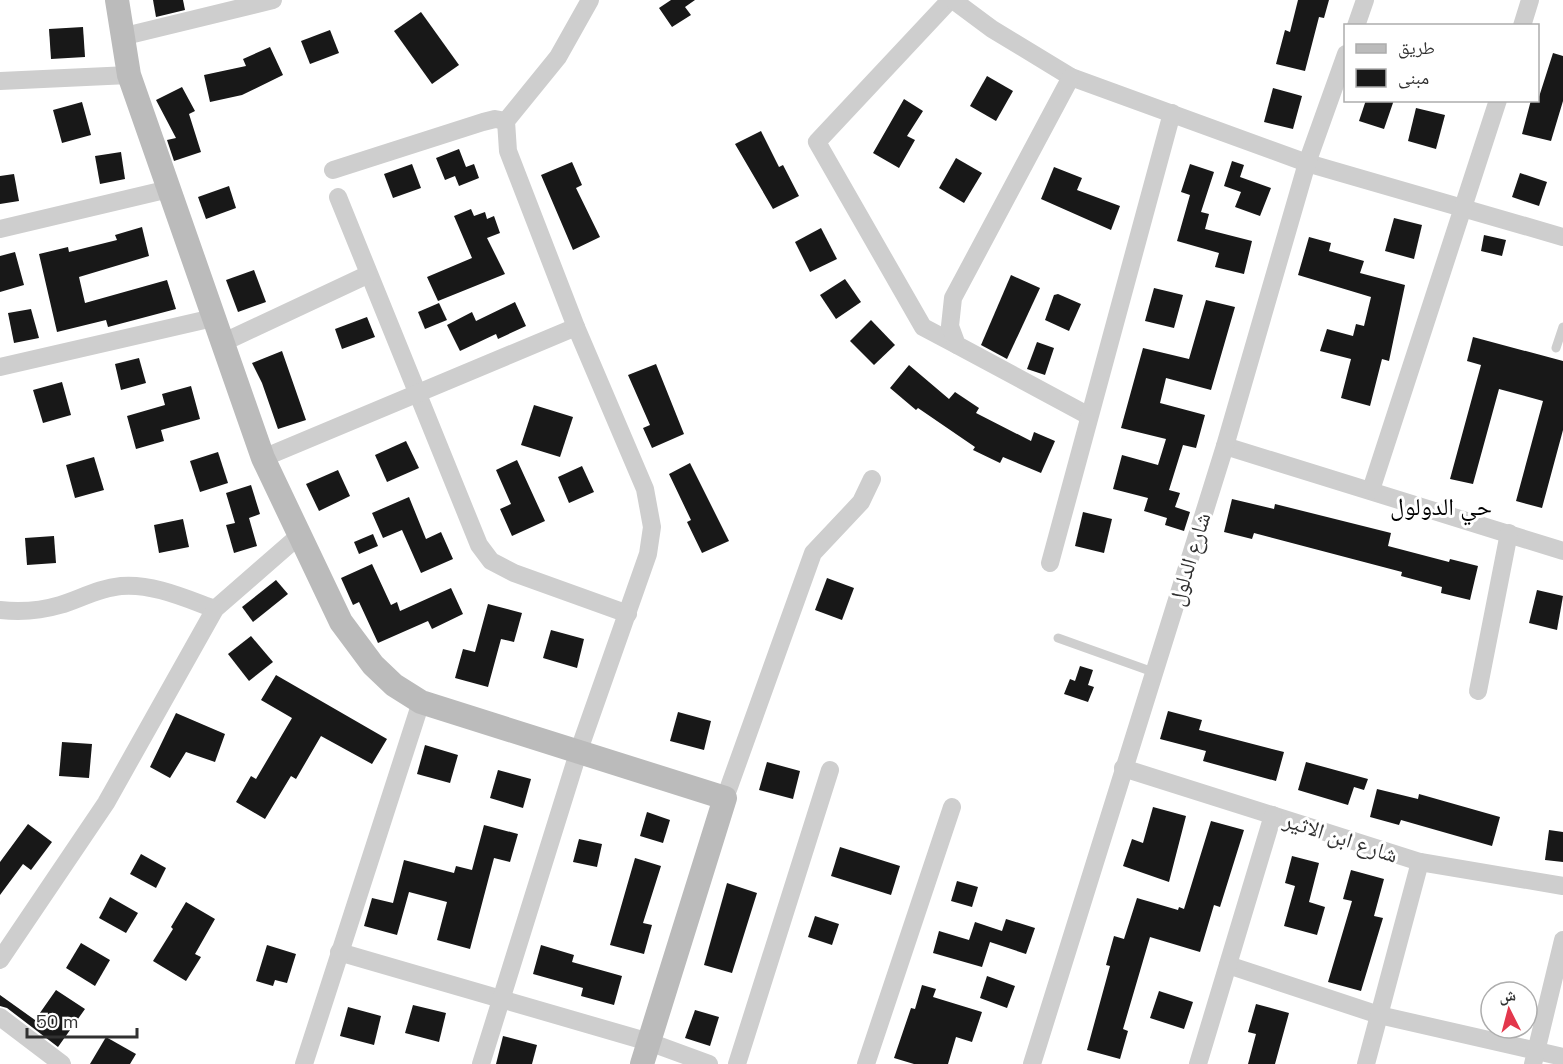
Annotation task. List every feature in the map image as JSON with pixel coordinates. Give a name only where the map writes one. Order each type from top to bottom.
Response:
[{"type":"street","points":[[117,0],[129,75],[263,458],[341,622],[373,665],[394,685],[421,702],[579,750],[725,798]]},
{"type":"street","points":[[122,37],[273,0]]},
{"type":"street","points":[[482,1064],[579,750],[648,554],[652,527],[645,489],[576,327],[508,151],[506,121],[558,57],[590,0]]},
{"type":"street","points":[[1089,416],[923,327],[817,142],[952,0],[992,29],[1071,77],[1307,163],[1563,237]]},
{"type":"street","points":[[1357,24],[1365,0]]},
{"type":"street","points":[[1523,24],[1530,0]]},
{"type":"street","name":"شارع الدلول","points":[[1032,1064],[1225,446],[1307,163],[1344,60]]},
{"type":"street","points":[[0,81],[129,75]]},
{"type":"street","points":[[957,345],[950,326],[953,298],[1071,77]]},
{"type":"street","points":[[1371,490],[1497,102]]},
{"type":"street","points":[[1050,562],[1172,112]]},
{"type":"street","points":[[333,170],[483,122],[495,119],[506,121]]},
{"type":"street","points":[[0,229],[169,189]]},
{"type":"street","points":[[338,197],[367,275],[479,545],[491,561],[514,573],[628,614]]},
{"type":"street","points":[[222,343],[367,275]]},
{"type":"street","points":[[0,367],[213,318]]},
{"type":"street","points":[[263,458],[576,327]]},
{"type":"street","points":[[1225,446],[1563,551]]},
{"type":"street","points":[[645,1053],[725,798],[813,553],[861,502],[872,479]]},
{"type":"street","points":[[1478,692],[1509,533]]},
{"type":"street","points":[[0,960],[106,803],[215,609],[236,588],[301,534]]},
{"type":"street","points":[[0,610],[33,610],[58,605],[103,589],[124,586],[179,596],[215,609]]},
{"type":"street","points":[[304,1064],[421,702]]},
{"type":"street","name":"شارع ابن الاثير","points":[[1123,768],[1420,862],[1563,886]]},
{"type":"street","points":[[737,1064],[830,770]]},
{"type":"street","points":[[866,1064],[952,807]]},
{"type":"street","points":[[1198,1064],[1272,815]]},
{"type":"street","points":[[1366,1064],[1420,862]]},
{"type":"street","points":[[1535,1058],[1563,940]]},
{"type":"street","points":[[339,952],[502,999],[645,1053],[709,1064]]},
{"type":"street","points":[[1228,965],[1379,1015],[1535,1058],[1563,1057]]},
{"type":"street","points":[[0,1017],[62,1064]]},
{"type":"lane","points":[[1556,348],[1563,327]]},
{"type":"lane","points":[[1058,638],[1153,672]]},
{"type":"building","points":[[153,0],[183,0],[185,10],[156,17]]},
{"type":"building","points":[[671,0],[695,0],[685,7],[691,15],[672,27],[659,8]]},
{"type":"building","points":[[1298,0],[1329,0],[1324,18],[1319,17],[1305,71],[1276,64],[1285,30],[1290,32]]},
{"type":"building","points":[[421,12],[459,65],[432,84],[394,31]]},
{"type":"building","points":[[83,27],[85,57],[51,59],[49,29]]},
{"type":"building","points":[[330,30],[339,53],[310,64],[301,41]]},
{"type":"building","points":[[270,47],[283,75],[242,95],[210,102],[204,75],[246,66],[243,59]]},
{"type":"building","points":[[1553,53],[1563,56],[1563,101],[1551,141],[1522,134],[1530,102],[1539,102]]},
{"type":"building","points":[[987,76],[1013,91],[996,121],[970,106]]},
{"type":"building","points":[[182,87],[195,111],[189,114],[201,152],[174,161],[167,140],[176,138],[156,100]]},
{"type":"building","points":[[1273,88],[1302,96],[1293,129],[1264,122]]},
{"type":"building","points":[[904,99],[923,111],[907,136],[915,140],[899,168],[873,153]]},
{"type":"building","points":[[82,102],[91,135],[62,143],[53,110]]},
{"type":"building","points":[[1365,102],[1393,102],[1384,129],[1359,121]]},
{"type":"building","points":[[1416,108],[1445,115],[1436,149],[1408,141]]},
{"type":"building","points":[[761,131],[779,167],[783,165],[799,196],[773,209],[735,144]]},
{"type":"building","points":[[459,149],[466,167],[474,164],[479,178],[459,186],[455,176],[445,180],[436,158]]},
{"type":"building","points":[[121,152],[125,179],[100,184],[95,156]]},
{"type":"building","points":[[956,158],[982,173],[964,203],[939,188]]},
{"type":"building","points":[[1232,161],[1244,165],[1240,177],[1271,188],[1260,216],[1235,207],[1241,192],[1224,186]]},
{"type":"building","points":[[572,162],[582,185],[576,188],[600,237],[573,250],[541,175]]},
{"type":"building","points":[[412,164],[421,188],[393,198],[384,174]]},
{"type":"building","points":[[1190,164],[1214,172],[1201,212],[1209,214],[1205,229],[1252,241],[1244,274],[1215,267],[1219,253],[1177,241],[1190,195],[1181,192]]},
{"type":"building","points":[[1054,167],[1082,178],[1077,190],[1120,206],[1111,230],[1041,199]]},
{"type":"building","points":[[1520,173],[1547,182],[1539,206],[1512,197]]},
{"type":"building","points":[[14,174],[19,201],[0,204],[0,176]]},
{"type":"building","points":[[229,186],[236,208],[206,219],[198,197]]},
{"type":"building","points":[[471,209],[474,216],[485,212],[487,219],[494,216],[500,233],[487,238],[505,274],[438,301],[427,277],[472,258],[454,216]]},
{"type":"building","points":[[1394,218],[1422,225],[1414,259],[1385,251]]},
{"type":"building","points":[[142,227],[149,256],[79,277],[85,303],[167,280],[176,309],[108,327],[106,320],[57,332],[39,254],[68,247],[69,252],[117,240],[115,235]]},
{"type":"building","points":[[821,228],[837,259],[810,272],[795,242]]},
{"type":"building","points":[[1484,235],[1506,240],[1502,256],[1481,251]]},
{"type":"building","points":[[1309,237],[1331,243],[1329,251],[1364,261],[1360,273],[1405,285],[1389,361],[1382,359],[1370,406],[1341,398],[1351,359],[1320,351],[1327,329],[1353,336],[1356,324],[1364,326],[1371,297],[1298,275]]},
{"type":"building","points":[[15,252],[24,285],[0,292],[0,256]]},
{"type":"building","points":[[254,270],[266,302],[238,312],[226,280]]},
{"type":"building","points":[[1011,275],[1040,288],[1007,359],[981,345]]},
{"type":"building","points":[[845,279],[861,302],[836,319],[820,295]]},
{"type":"building","points":[[1154,288],[1183,295],[1174,328],[1145,321]]},
{"type":"building","points":[[1058,294],[1081,304],[1069,331],[1045,320],[1054,295]]},
{"type":"building","points":[[1206,300],[1235,307],[1211,390],[1166,378],[1160,403],[1205,415],[1196,448],[1183,445],[1169,490],[1180,493],[1175,507],[1190,512],[1184,531],[1165,525],[1167,518],[1144,511],[1148,498],[1113,489],[1122,455],[1158,465],[1166,439],[1121,428],[1143,348],[1189,359]]},
{"type":"building","points":[[515,302],[526,326],[498,339],[496,334],[460,351],[447,325],[472,312],[476,321]]},
{"type":"building","points":[[439,303],[447,320],[425,329],[418,312]]},
{"type":"building","points":[[31,309],[39,338],[14,343],[8,313]]},
{"type":"building","points":[[367,317],[375,337],[342,349],[335,329]]},
{"type":"building","points":[[871,320],[895,345],[874,365],[850,341]]},
{"type":"building","points":[[1473,337],[1563,361],[1563,430],[1542,508],[1516,501],[1543,401],[1499,389],[1473,484],[1450,479],[1481,365],[1467,361]]},
{"type":"building","points":[[1037,342],[1054,348],[1045,375],[1027,369]]},
{"type":"building","points":[[282,351],[306,420],[278,429],[262,383],[252,363]]},
{"type":"building","points":[[139,358],[146,383],[121,390],[115,364]]},
{"type":"building","points":[[656,364],[684,434],[652,448],[643,428],[650,425],[628,375]]},
{"type":"building","points":[[909,365],[949,399],[955,392],[979,408],[976,413],[1031,441],[1034,432],[1055,441],[1041,473],[1003,457],[1000,463],[973,450],[975,447],[918,408],[916,410],[890,388]]},
{"type":"building","points":[[62,382],[71,415],[43,423],[33,390]]},
{"type":"building","points":[[191,386],[200,419],[161,430],[164,441],[136,449],[127,416],[165,405],[162,394]]},
{"type":"building","points":[[534,405],[573,417],[560,457],[521,445]]},
{"type":"building","points":[[406,441],[419,468],[387,482],[375,455]]},
{"type":"building","points":[[218,452],[228,483],[200,492],[190,461]]},
{"type":"building","points":[[94,457],[104,490],[75,498],[66,465]]},
{"type":"building","points":[[517,460],[545,521],[512,536],[500,509],[511,504],[496,470]]},
{"type":"building","points":[[690,463],[729,541],[702,553],[687,522],[691,520],[669,474]]},
{"type":"building","points":[[582,466],[594,492],[569,503],[558,477]]},
{"type":"building","points":[[338,470],[350,496],[319,511],[306,484]]},
{"type":"building","points":[[251,485],[260,514],[249,518],[257,546],[234,553],[226,525],[235,523],[226,493]]},
{"type":"building","points":[[409,497],[426,539],[441,532],[453,559],[421,573],[402,530],[383,538],[372,513]]},
{"type":"building","points":[[1232,499],[1274,509],[1275,504],[1391,533],[1388,546],[1449,562],[1450,559],[1478,566],[1470,600],[1441,593],[1442,587],[1401,576],[1402,572],[1254,533],[1252,539],[1224,532]]},
{"type":"building","points":[[1083,512],[1112,519],[1104,553],[1075,546]]},
{"type":"building","points":[[183,519],[189,547],[159,553],[154,525]]},
{"type":"building","points":[[373,534],[378,546],[359,554],[354,542]]},
{"type":"building","points":[[54,536],[56,563],[27,565],[25,538]]},
{"type":"building","points":[[372,564],[391,605],[397,602],[400,611],[451,588],[463,614],[432,629],[428,621],[378,643],[359,602],[353,605],[341,578]]},
{"type":"building","points":[[827,578],[854,588],[842,620],[815,610]]},
{"type":"building","points":[[276,580],[288,594],[253,622],[242,607]]},
{"type":"building","points":[[1537,590],[1563,596],[1557,630],[1529,623]]},
{"type":"building","points":[[488,604],[522,613],[514,642],[501,639],[488,687],[455,678],[463,649],[475,652]]},
{"type":"building","points":[[551,630],[584,639],[577,668],[543,658]]},
{"type":"building","points":[[251,636],[273,662],[249,681],[228,654]]},
{"type":"building","points":[[1080,666],[1093,670],[1088,685],[1094,687],[1088,702],[1064,694],[1070,679],[1075,681]]},
{"type":"building","points":[[276,675],[387,739],[372,764],[321,736],[296,779],[291,776],[265,819],[236,802],[251,776],[256,779],[292,718],[261,700]]},
{"type":"building","points":[[1168,711],[1202,720],[1199,730],[1284,752],[1276,781],[1203,761],[1206,751],[1160,739]]},
{"type":"building","points":[[678,712],[711,721],[704,750],[670,741]]},
{"type":"building","points":[[176,713],[225,734],[215,762],[186,752],[170,778],[150,767]]},
{"type":"building","points":[[62,742],[92,744],[89,778],[59,776]]},
{"type":"building","points":[[425,745],[458,755],[450,783],[417,774]]},
{"type":"building","points":[[767,762],[800,771],[793,799],[759,790]]},
{"type":"building","points":[[1306,762],[1368,779],[1364,790],[1354,787],[1348,805],[1298,790]]},
{"type":"building","points":[[498,770],[531,779],[523,808],[490,798]]},
{"type":"building","points":[[1377,789],[1418,799],[1419,794],[1500,817],[1492,846],[1401,820],[1399,825],[1370,817]]},
{"type":"building","points":[[1153,807],[1186,816],[1169,882],[1123,866],[1132,839],[1143,843]]},
{"type":"building","points":[[647,812],[670,820],[663,843],[640,836]]},
{"type":"building","points":[[1211,821],[1244,830],[1220,907],[1214,905],[1200,952],[1150,937],[1123,1029],[1128,1031],[1120,1059],[1087,1050],[1110,966],[1106,965],[1114,936],[1124,939],[1137,898],[1178,910],[1179,907],[1184,909]]},
{"type":"building","points":[[28,824],[52,842],[31,870],[23,864],[0,895],[0,862]]},
{"type":"building","points":[[484,825],[518,834],[510,862],[494,858],[470,949],[437,940],[447,902],[409,892],[397,935],[364,926],[372,898],[393,903],[404,860],[454,873],[456,866],[472,870]]},
{"type":"building","points":[[1549,830],[1563,832],[1563,862],[1545,860]]},
{"type":"building","points":[[579,839],[602,844],[597,867],[573,862]]},
{"type":"building","points":[[840,847],[900,866],[891,895],[831,876]]},
{"type":"building","points":[[141,854],[166,868],[156,888],[130,874]]},
{"type":"building","points":[[1292,856],[1319,863],[1309,902],[1325,907],[1317,935],[1284,926],[1295,886],[1285,883]]},
{"type":"building","points":[[635,858],[661,866],[643,923],[652,925],[644,954],[610,945]]},
{"type":"building","points":[[1351,870],[1384,879],[1374,916],[1383,918],[1361,991],[1328,982],[1352,901],[1343,899]]},
{"type":"building","points":[[957,881],[978,887],[972,907],[951,901]]},
{"type":"building","points":[[727,883],[757,893],[732,973],[704,965]]},
{"type":"building","points":[[110,897],[138,913],[126,933],[99,918]]},
{"type":"building","points":[[186,902],[215,919],[195,954],[201,957],[186,981],[153,961],[173,929],[171,927]]},
{"type":"building","points":[[815,916],[839,924],[832,945],[808,937]]},
{"type":"building","points":[[1006,919],[1035,928],[1026,954],[990,942],[982,967],[933,953],[939,931],[969,940],[975,922],[1002,931]]},
{"type":"building","points":[[81,943],[110,960],[95,986],[66,968]]},
{"type":"building","points":[[267,945],[296,954],[287,983],[275,980],[273,986],[256,981]]},
{"type":"building","points":[[541,945],[574,955],[572,962],[622,976],[614,1005],[581,996],[583,988],[533,974]]},
{"type":"building","points":[[987,976],[1015,986],[1007,1008],[980,998]]},
{"type":"building","points":[[922,985],[936,989],[933,997],[982,1012],[972,1042],[956,1037],[948,1064],[914,1064],[894,1058],[911,1008],[915,1009]]},
{"type":"building","points":[[56,990],[85,1009],[58,1047],[7,1008],[0,1006],[0,995],[35,1020]]},
{"type":"building","points":[[1159,991],[1193,1002],[1184,1029],[1150,1018]]},
{"type":"building","points":[[1256,1004],[1289,1013],[1275,1064],[1248,1064],[1256,1034],[1248,1032]]},
{"type":"building","points":[[413,1005],[446,1013],[439,1042],[405,1033]]},
{"type":"building","points":[[348,1007],[381,1016],[374,1045],[340,1036]]},
{"type":"building","points":[[695,1010],[719,1017],[710,1046],[685,1038]]},
{"type":"building","points":[[503,1036],[537,1045],[532,1064],[496,1064]]},
{"type":"building","points":[[106,1037],[136,1054],[130,1064],[90,1064]]},
{"type":"district","name":"حي الدولول","points":[[1441,507]]}]
